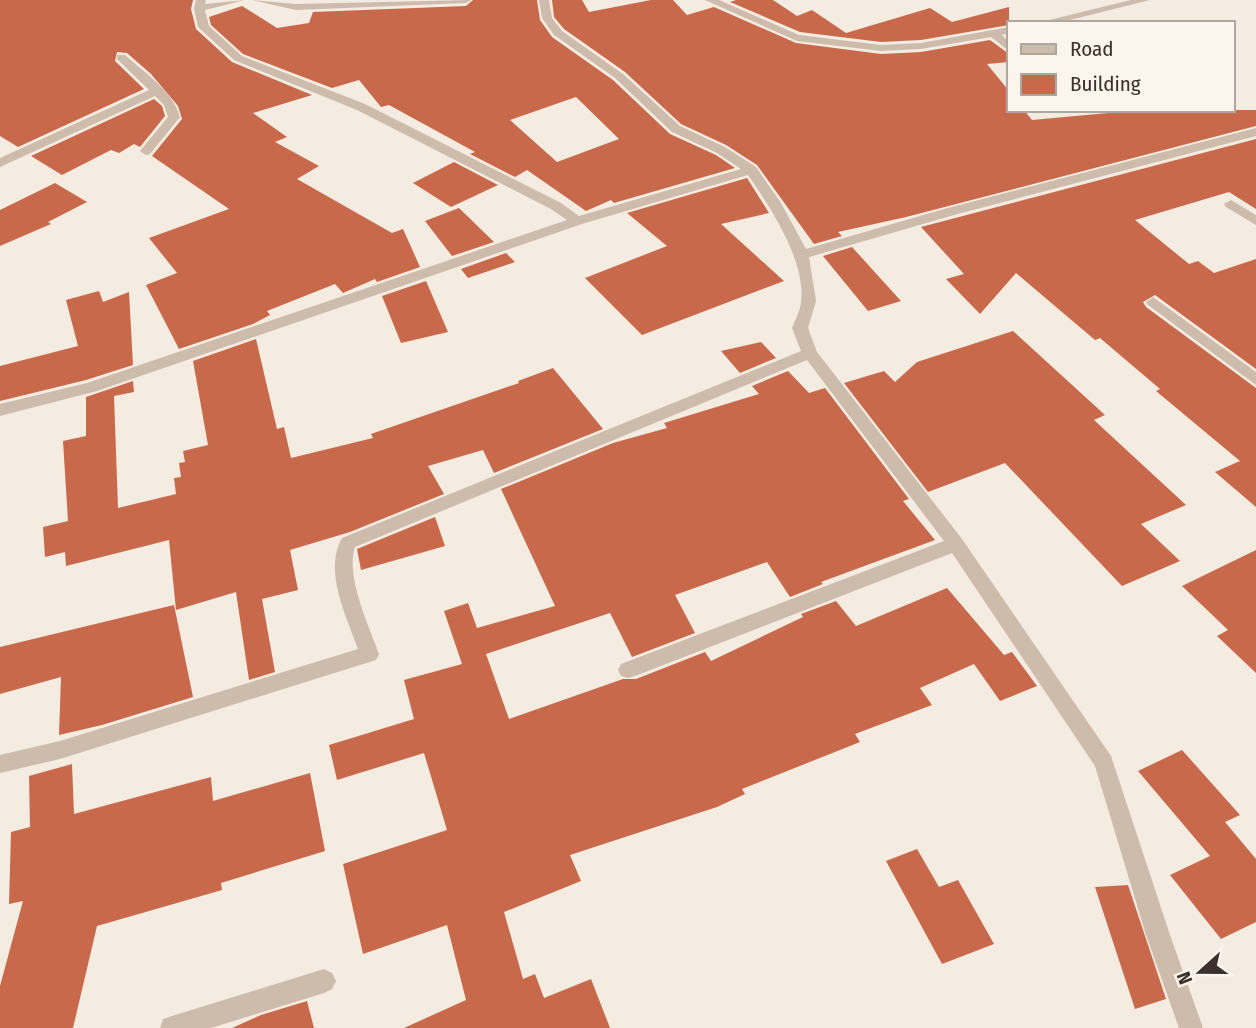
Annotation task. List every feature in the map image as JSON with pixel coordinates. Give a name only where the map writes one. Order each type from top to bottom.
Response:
[{"type":"street","points":[[240,0],[200,4],[204,27],[239,58],[361,107],[556,206],[577,221]]},
{"type":"street","points":[[257,0],[296,7],[466,0]]},
{"type":"street","points":[[544,0],[547,18],[558,33],[619,76],[676,129],[738,159],[751,170],[774,203],[802,255],[809,302],[800,328],[810,353],[956,544],[1104,762],[1158,935],[1191,1028]]},
{"type":"street","points":[[710,0],[797,38],[881,48],[921,46],[1007,30]]},
{"type":"street","points":[[1051,21],[1145,0]]},
{"type":"street","points":[[994,33],[1007,46]]},
{"type":"street","points":[[121,57],[158,90],[170,104],[174,117],[146,151]]},
{"type":"street","points":[[0,163],[158,90]]},
{"type":"street","points":[[802,255],[949,212],[1256,132]]},
{"type":"street","points":[[0,410],[91,387],[577,221],[751,170]]},
{"type":"street","points":[[1231,204],[1256,221]]},
{"type":"street","points":[[1153,302],[1256,380]]},
{"type":"street","points":[[0,764],[60,750],[369,654],[344,575],[343,550],[348,543],[810,353]]},
{"type":"street","points":[[628,670],[956,544]]},
{"type":"street","points":[[172,1028],[324,981]]},
{"type":"building","points":[[0,0],[193,0],[191,9],[196,29],[232,62],[312,95],[253,113],[287,137],[275,142],[319,166],[297,179],[392,233],[403,229],[420,267],[377,282],[375,279],[343,293],[335,284],[267,311],[270,315],[253,324],[179,349],[146,285],[177,273],[149,238],[229,209],[152,156],[182,119],[178,106],[151,74],[127,53],[117,52],[115,61],[144,89],[18,147],[0,136]]},
{"type":"building","points":[[473,0],[537,0],[540,20],[552,37],[613,80],[670,134],[716,155],[735,168],[614,203],[611,200],[586,211],[527,170],[515,177],[470,154],[475,152],[389,105],[381,107],[359,80],[332,88],[243,54],[211,25],[209,17],[242,6],[277,28],[309,23],[313,12],[466,6]],"holes":[[[576,97],[619,139],[557,162],[510,120]]]},
{"type":"building","points":[[552,0],[582,0],[589,12],[651,0],[673,0],[687,15],[714,7],[796,43],[881,54],[921,52],[990,40],[1007,53],[1007,62],[987,64],[1007,89],[1007,112],[1026,112],[1032,120],[1107,112],[1256,110],[1256,126],[906,217],[838,232],[842,236],[814,244],[757,165],[726,145],[681,124],[625,72],[564,29],[554,17]]},
{"type":"building","points":[[773,0],[797,16],[812,10],[846,33],[930,8],[952,22],[1009,7],[1009,21],[1007,25],[921,40],[881,42],[800,32],[730,2]]},
{"type":"building","points":[[154,99],[162,106],[165,116],[140,147],[134,144],[119,153],[111,150],[62,175],[31,156]]},
{"type":"building","points":[[1256,139],[1256,209],[1229,192],[1135,220],[1189,264],[1198,261],[1214,273],[1256,259],[1256,369],[1155,295],[1143,302],[1146,307],[1256,388],[1256,507],[1215,472],[1240,461],[1156,391],[1160,389],[1100,338],[1095,340],[1016,273],[980,314],[946,279],[964,274],[921,227]]},
{"type":"building","points":[[454,162],[498,185],[451,207],[413,183]]},
{"type":"building","points":[[747,178],[769,213],[721,224],[784,281],[642,335],[585,278],[667,246],[627,213]]},
{"type":"building","points":[[55,183],[87,202],[48,222],[51,224],[0,246],[0,210]]},
{"type":"building","points":[[459,208],[494,242],[452,256],[425,221]]},
{"type":"building","points":[[852,247],[901,301],[868,311],[823,256]]},
{"type":"building","points":[[506,253],[515,262],[468,278],[461,269]]},
{"type":"building","points":[[426,281],[448,332],[401,343],[382,296]]},
{"type":"building","points":[[99,291],[103,302],[129,292],[133,365],[86,380],[0,401],[0,366],[78,346],[66,300]]},
{"type":"building","points":[[1013,331],[1105,415],[1094,420],[1186,505],[1141,524],[1180,561],[1122,586],[1005,463],[928,492],[844,383],[884,371],[895,382],[917,362]]},
{"type":"building","points":[[256,339],[277,429],[284,427],[291,458],[373,438],[371,434],[519,383],[518,381],[553,368],[603,429],[494,473],[483,450],[428,466],[444,494],[350,532],[290,550],[298,590],[262,599],[275,672],[249,680],[236,592],[176,610],[169,540],[66,566],[65,552],[45,557],[43,527],[68,521],[63,441],[86,436],[86,397],[133,381],[134,392],[114,396],[118,508],[176,494],[174,478],[181,477],[179,463],[185,462],[183,451],[208,445],[193,361]]},
{"type":"building","points":[[761,342],[776,358],[740,373],[721,351]]},
{"type":"building","points":[[788,371],[809,393],[825,388],[909,499],[903,501],[935,540],[821,582],[823,584],[790,597],[767,562],[675,595],[695,633],[632,657],[610,613],[486,654],[509,719],[623,679],[636,679],[705,652],[711,661],[803,617],[801,614],[836,601],[856,626],[947,588],[1004,655],[1012,652],[1037,686],[1000,701],[974,664],[920,688],[932,705],[855,734],[860,742],[742,789],[745,794],[717,807],[570,855],[581,881],[504,912],[523,979],[535,974],[544,998],[591,979],[610,1028],[404,1028],[466,1000],[447,925],[363,954],[343,864],[447,830],[424,753],[337,780],[329,745],[414,719],[404,680],[462,664],[444,611],[468,603],[477,628],[555,606],[501,489],[613,443],[667,428],[664,423],[759,394],[752,386]]},
{"type":"building","points":[[435,517],[445,546],[361,570],[357,549]]},
{"type":"building","points":[[1256,550],[1256,673],[1217,636],[1228,630],[1182,586]]},
{"type":"building","points":[[174,605],[193,697],[102,725],[59,735],[61,677],[0,694],[0,647]]},
{"type":"building","points":[[1182,750],[1240,815],[1225,822],[1256,859],[1256,922],[1221,939],[1170,875],[1210,856],[1138,771]]},
{"type":"building","points":[[72,764],[74,814],[211,777],[213,801],[310,773],[325,851],[221,883],[222,890],[97,926],[73,1028],[0,1028],[0,986],[23,901],[9,904],[11,832],[30,827],[29,776]]},
{"type":"building","points":[[917,849],[939,887],[958,880],[994,944],[942,964],[886,861]]},
{"type":"building","points":[[1128,885],[1166,999],[1135,1009],[1095,887]]},
{"type":"building","points":[[307,1001],[314,1028],[232,1028],[261,1015]]}]
